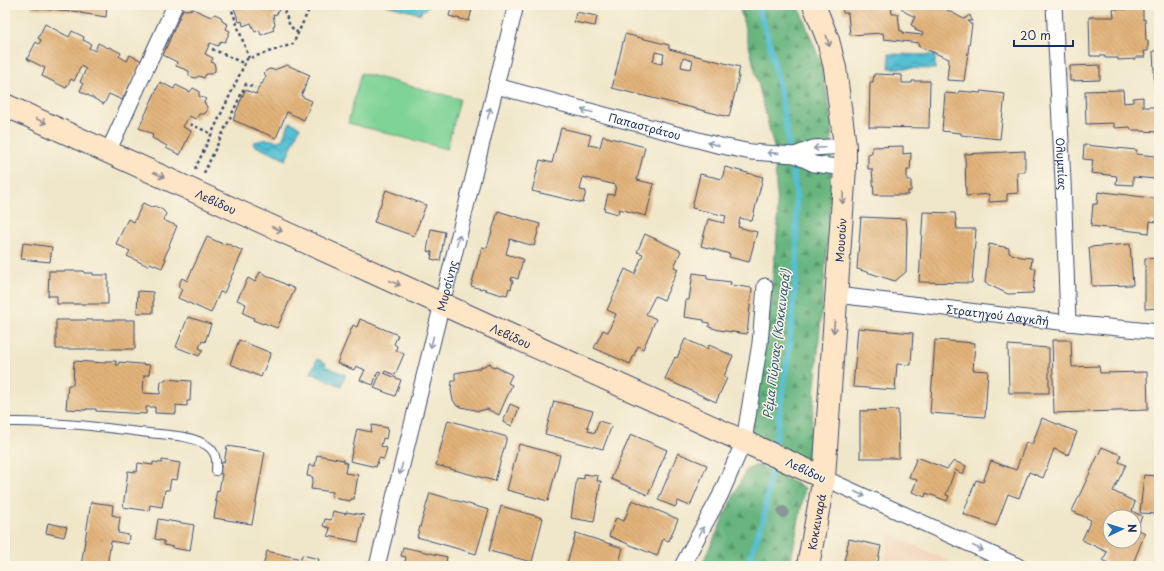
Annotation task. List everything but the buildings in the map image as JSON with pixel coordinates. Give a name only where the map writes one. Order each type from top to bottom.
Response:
[{"type":"street","points":[[108,152],[175,5]]},
{"type":"street","name":"Μυρσίνης","points":[[377,566],[516,5]]},
{"type":"street","name":"Μουσών","points":[[814,5],[828,40],[835,68],[845,146],[837,295],[824,478]]},
{"type":"street","name":"Ολυμπίας","points":[[1054,5],[1063,173],[1068,323]]},
{"type":"street","name":"Παπαστράτου","points":[[496,86],[717,145],[751,152],[795,154],[813,148],[845,146]]},
{"type":"street","name":"Λεβίδου","points":[[5,105],[1018,566]]},
{"type":"street","name":"Παπαστράτου","points":[[795,154],[814,164],[845,168]]},
{"type":"street","points":[[682,566],[720,496],[744,442],[760,343],[765,286]]},
{"type":"street","name":"Στρατηγού Δαγκλή","points":[[837,295],[1068,323],[1159,332]]},
{"type":"street","name":"Κοκκιναρά","points":[[808,566],[824,478]]},
{"type":"lane","points":[[5,422],[35,421],[92,426],[181,437],[207,445],[214,452],[217,460],[216,471]]},
{"type":"path","points":[[230,5],[249,58]]},
{"type":"path","points":[[282,5],[290,26],[298,33]]},
{"type":"path","points":[[191,190],[212,134],[247,59],[293,44],[311,5]]},
{"type":"path","points":[[212,50],[245,64]]},
{"type":"path","points":[[191,190],[246,84],[255,88]]},
{"type":"path","points":[[190,124],[212,134]]},
{"type":"shaded area","points":[[890,534],[960,566],[884,566]]},
{"type":"green space","points":[[739,5],[798,5],[822,66],[832,122],[831,201],[808,467],[746,440],[766,341],[778,224],[774,148]]},
{"type":"green space","points":[[361,73],[460,99],[447,149],[348,123]]},
{"type":"green space","points":[[758,465],[805,488],[790,566],[701,566],[746,470]]},
{"type":"water","points":[[385,5],[428,5],[426,9],[422,10],[421,14]]},
{"type":"water","points":[[889,54],[935,55],[935,69],[889,68]]},
{"type":"water","points":[[290,122],[300,127],[286,160],[253,145],[254,142],[267,139],[276,141],[282,140]]},
{"type":"water","points":[[317,359],[326,363],[325,366],[346,375],[341,386],[311,373]]},
{"type":"waterway","name":"Ρέμα Πύρνας (Κοκκιναρά)","points":[[757,5],[769,41],[780,90],[796,193],[797,263],[790,343],[774,450]]},
{"type":"waterway","name":"Ρέμα Πύρνας (Κοκκιναρά)","points":[[747,566],[764,517],[773,459]]}]
